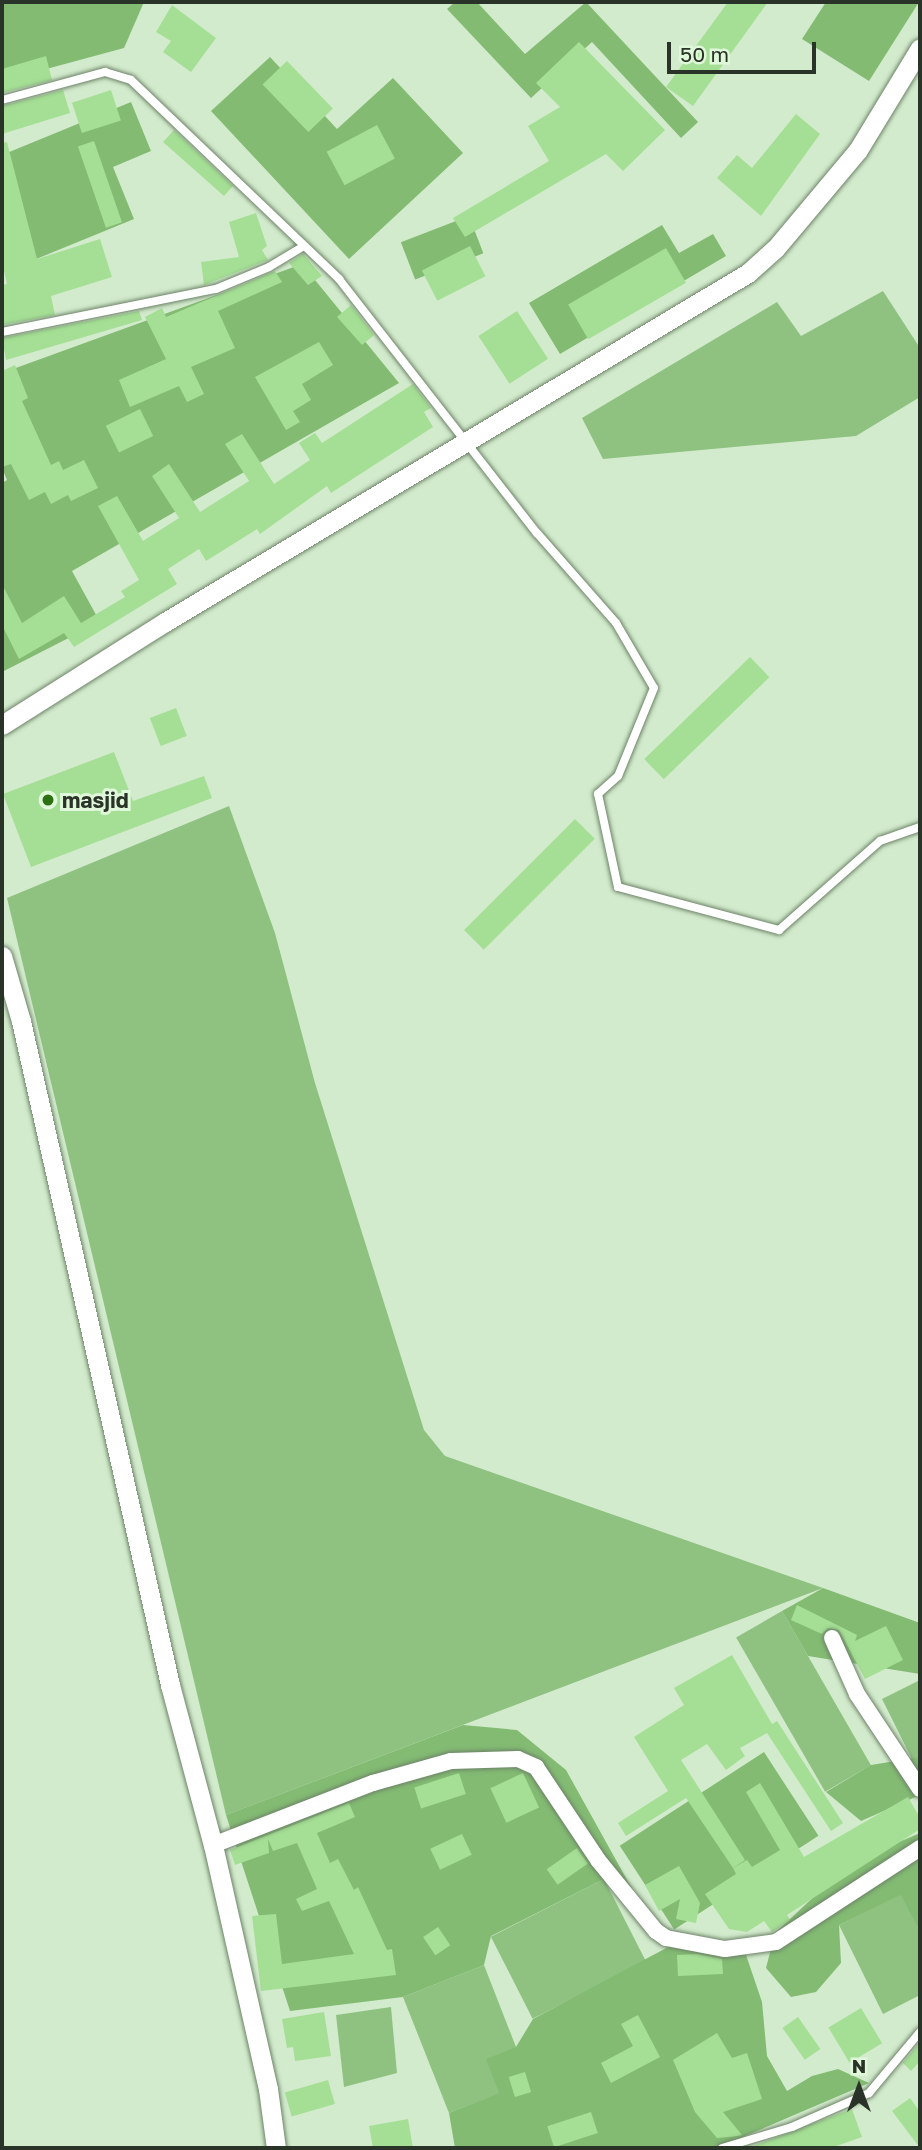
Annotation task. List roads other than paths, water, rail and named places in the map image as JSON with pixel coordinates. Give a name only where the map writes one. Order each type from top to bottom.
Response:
[{"type":"street","points":[[2,724],[748,273],[775,249],[858,150],[920,48]]},
{"type":"street","points":[[2,956],[24,1034],[170,1685],[213,1845],[268,2089],[276,2148]]},
{"type":"street","points":[[832,1638],[857,1694],[920,1789]]},
{"type":"street","points":[[213,1845],[386,1779],[451,1762],[518,1759],[536,1767],[598,1860],[656,1931],[666,1938],[725,1949],[776,1942],[920,1848]]},
{"type":"lane","points":[[2,100],[105,72],[120,75],[339,279],[470,441],[537,533],[616,623],[654,688],[618,776],[598,794],[618,887],[779,930],[880,841],[920,827]]},
{"type":"lane","points":[[2,332],[216,289],[269,267],[304,246]]},
{"type":"lane","points":[[722,2148],[792,2127],[869,2093],[920,2032]]},
{"type":"place","name":"masjid","points":[[48,800]]}]
